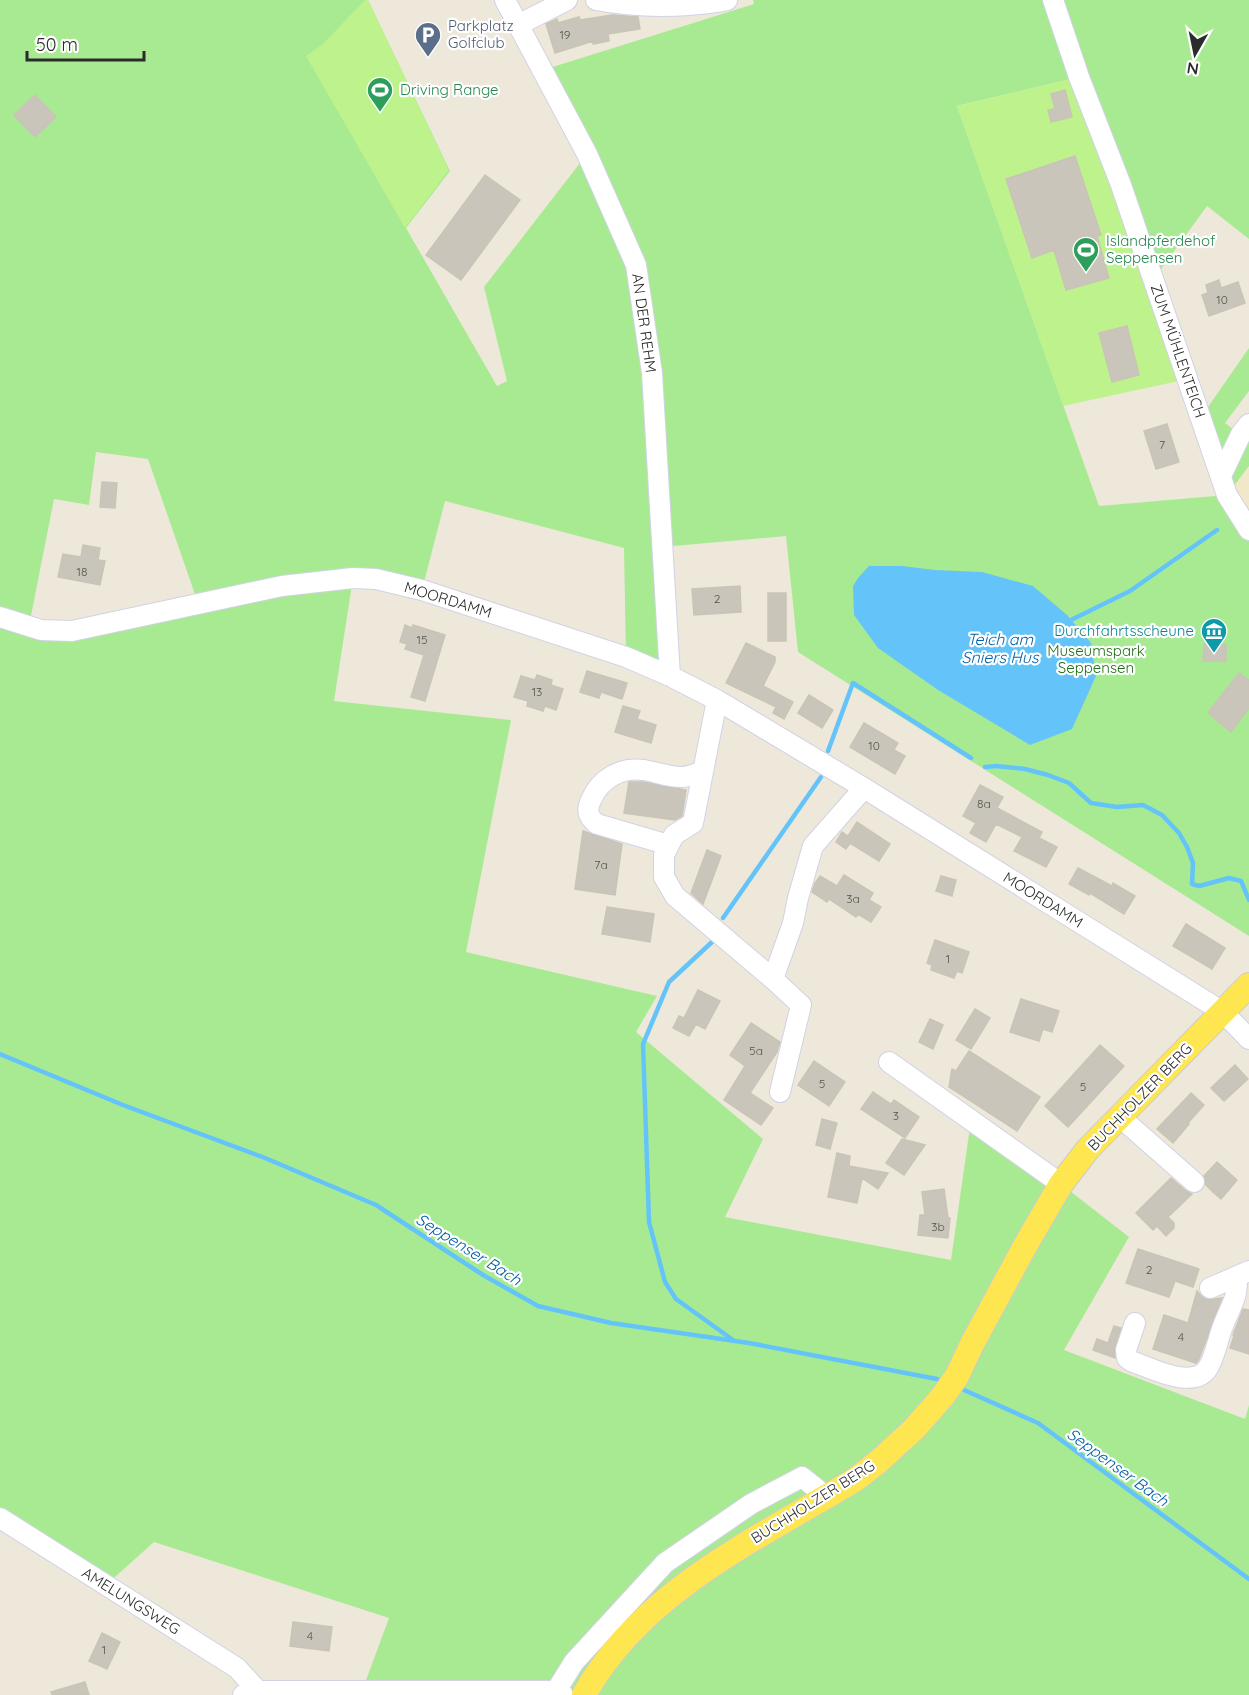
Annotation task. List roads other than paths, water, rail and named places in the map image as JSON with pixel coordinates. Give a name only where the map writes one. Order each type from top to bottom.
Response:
[{"type":"main road","name":"BUCHHOLZER BERG","points":[[584,1695],[598,1671],[621,1642],[646,1616],[675,1592],[706,1569],[856,1479],[914,1429],[957,1376],[972,1344],[1061,1184],[1088,1149],[1249,985]]},
{"type":"street","name":"AN DER REHM","points":[[505,0],[587,154],[636,265],[652,373],[670,676]]},
{"type":"street","points":[[518,25],[567,0]]},
{"type":"street","points":[[596,0],[617,4],[722,1]]},
{"type":"street","name":"ZUM MÜHLENTEICH","points":[[1053,0],[1079,76],[1121,185],[1227,495],[1249,530]]},
{"type":"street","points":[[1221,476],[1241,434],[1249,424]]},
{"type":"street","name":"MOORDAMM","points":[[0,617],[41,630],[72,631],[282,586],[353,578],[376,579],[422,590],[615,653],[670,676],[717,700],[864,788],[1223,1012],[1249,1039]]},
{"type":"street","points":[[717,700],[693,823],[674,835],[664,855],[664,877],[675,896],[801,1005],[780,1092]]},
{"type":"street","points":[[669,845],[597,824],[590,818],[589,804],[595,792],[610,776],[628,770],[683,777],[703,771]]},
{"type":"street","points":[[773,979],[793,923],[813,846],[864,788]]},
{"type":"street","points":[[889,1062],[1061,1184]]},
{"type":"street","points":[[1120,1117],[1194,1182]]},
{"type":"street","points":[[1210,1288],[1242,1274]]},
{"type":"street","points":[[1135,1323],[1126,1350],[1127,1358],[1177,1377],[1190,1378],[1201,1374],[1209,1365],[1237,1295],[1242,1274]]},
{"type":"street","points":[[250,1693],[560,1693],[574,1662],[665,1563],[751,1504],[802,1478],[827,1497]]},
{"type":"street","name":"AMELUNGSWEG","points":[[0,1518],[237,1668],[250,1693]]},
{"type":"water","name":"Teich am Sniers Hus","points":[[869,566],[982,572],[1033,586],[1067,615],[1091,643],[1096,676],[1072,729],[1030,745],[938,690],[878,648],[854,615],[853,586]]},
{"type":"waterway","points":[[1071,620],[1130,591],[1217,530]]},
{"type":"waterway","points":[[828,751],[853,683],[971,758]]},
{"type":"waterway","points":[[985,767],[1025,769],[1048,775],[1069,783],[1091,803],[1117,807],[1143,805],[1162,815],[1179,833],[1193,863],[1192,884],[1199,886],[1229,878],[1241,881],[1249,900]]},
{"type":"waterway","points":[[723,918],[821,777]]},
{"type":"waterway","points":[[712,942],[669,982],[643,1044],[649,1222],[665,1282],[676,1299],[733,1340]]},
{"type":"waterway","name":"Seppenser Bach","points":[[0,1054],[123,1105],[265,1158],[376,1205],[483,1275],[538,1306],[611,1323],[749,1343],[943,1382]]},
{"type":"waterway","name":"Seppenser Bach","points":[[964,1390],[1038,1423],[1249,1579]]},
{"type":"place","name":"Parkplatz Golfclub","points":[[428,58]]},
{"type":"place","name":"Driving Range","points":[[380,113]]},
{"type":"place","name":"Islandpferdehof Seppensen","points":[[1086,273]]},
{"type":"place","name":"Durchfahrtsscheune","points":[[1214,654]]},
{"type":"park label","name":"Museumspark Seppensen","points":[[1096,660]]}]
